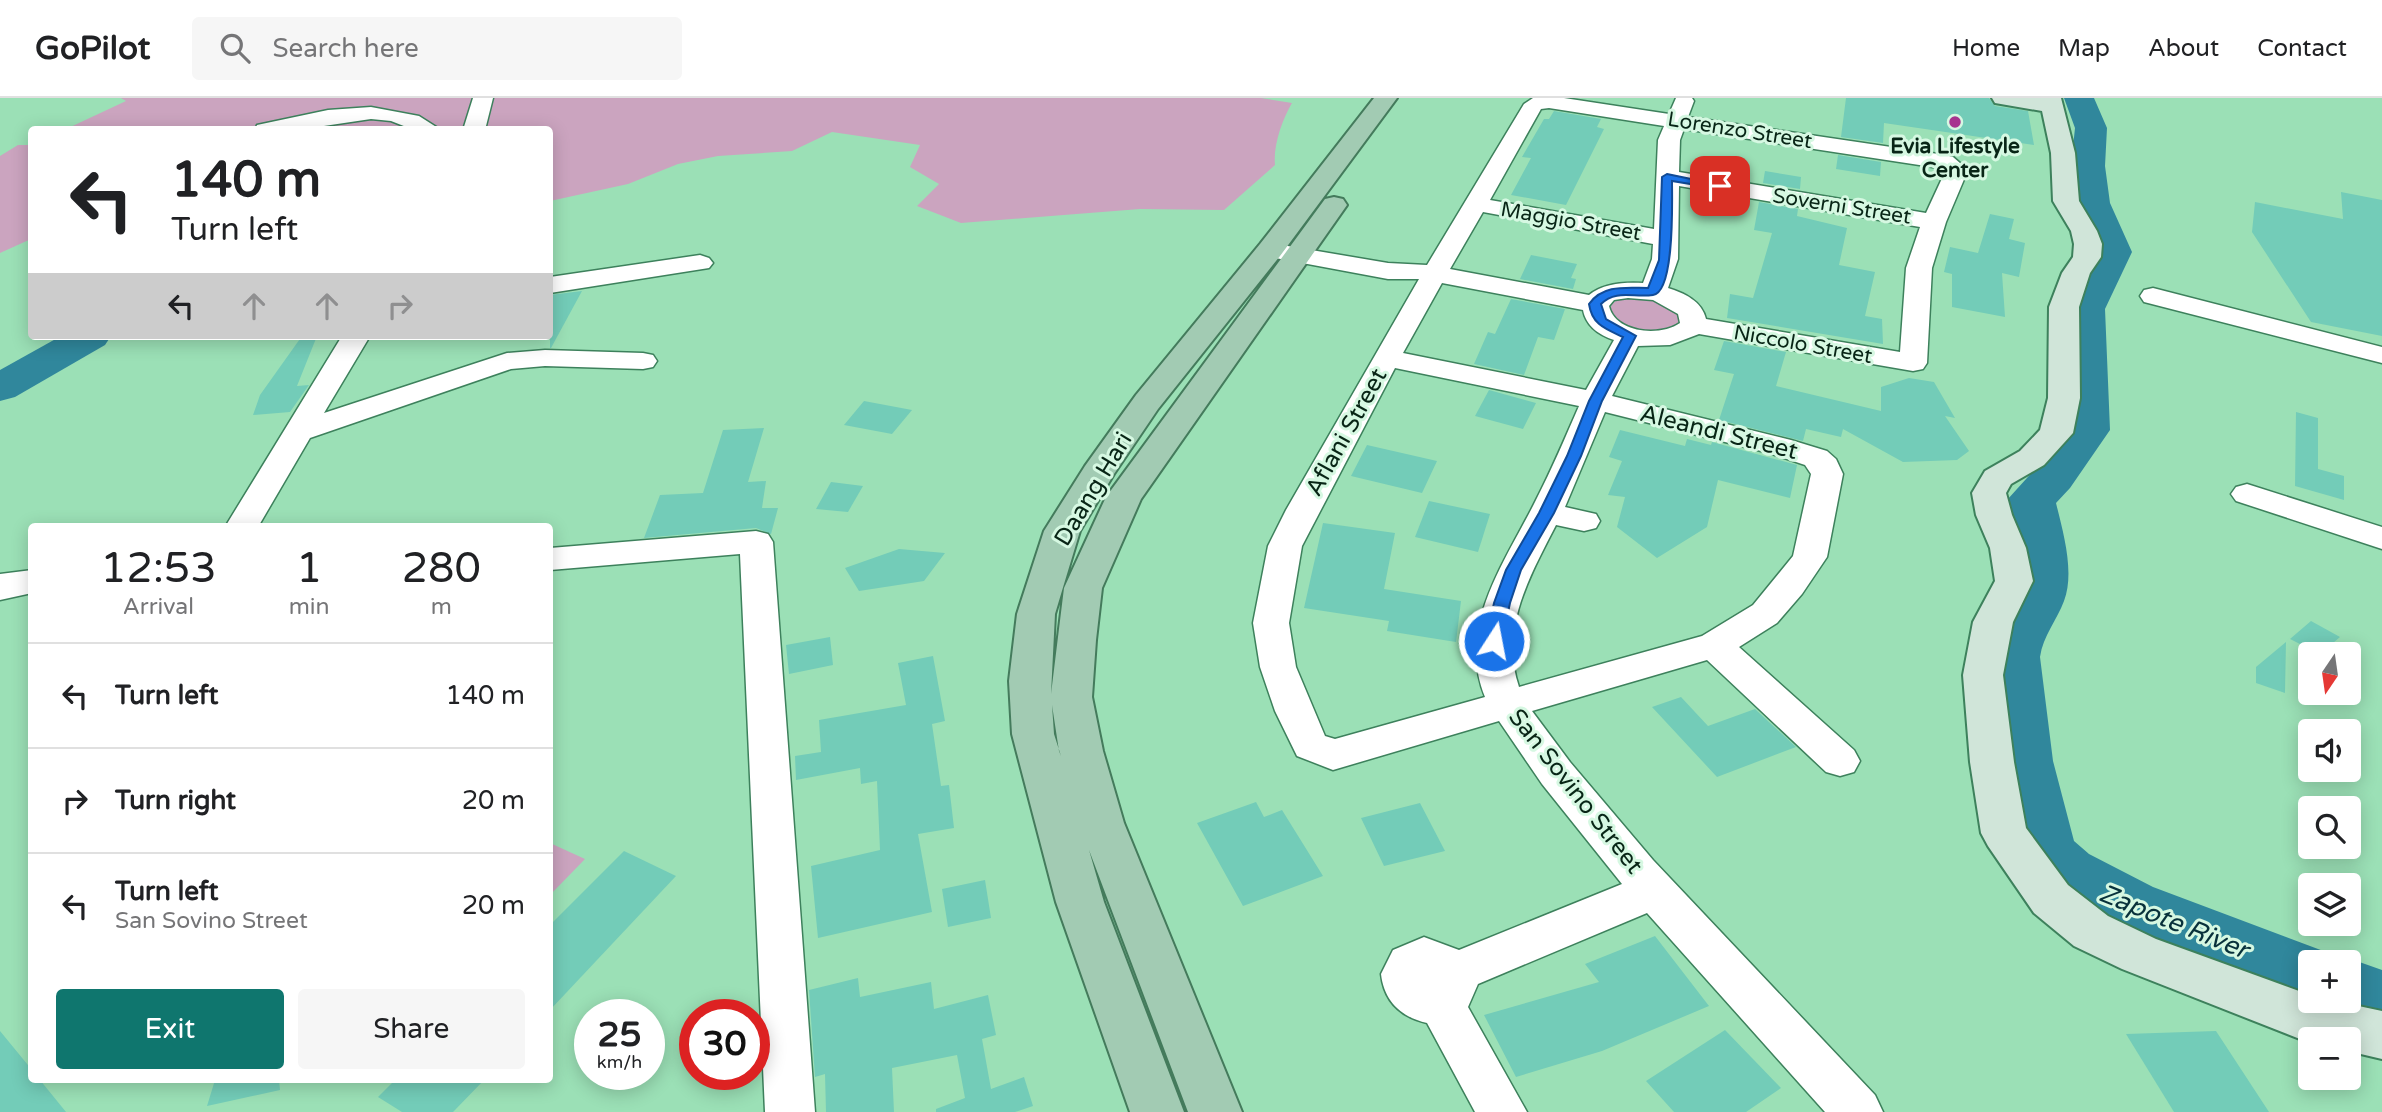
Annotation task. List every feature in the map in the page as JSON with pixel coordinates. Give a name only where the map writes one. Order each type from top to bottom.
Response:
[{"type":"main road","name":"Daang Hari","points":[[1215,1112],[1101,823],[1082,751],[1071,697],[1083,588],[1124,497],[1386,98]]},
{"type":"main road","name":"Daang Hari","points":[[1157,1112],[1080,902],[1033,734],[1029,681],[1035,614],[1062,531],[1097,473],[1147,402],[1290,246],[1408,98]]},
{"type":"street","points":[[475,126],[483,98]]},
{"type":"street","points":[[2003,98],[2050,101],[2063,153],[2066,201],[2084,231],[2088,244],[2087,257],[2068,290],[2064,307],[2064,398],[2056,433],[2032,458],[1997,478],[1989,493],[1994,515],[2008,548],[2014,581],[1993,622],[1983,674],[1992,762],[2004,833],[2051,899],[2091,931],[2139,954],[2310,1020],[2382,1035]]},
{"type":"street","name":"Lorenzo Street","points":[[1534,104],[1549,102],[1680,110],[1945,162],[1957,170],[1934,222]]},
{"type":"street","name":"Aflani Street","points":[[1349,752],[1333,755],[1311,746],[1294,711],[1278,667],[1271,623],[1285,546],[1302,510],[1387,358],[1426,272],[1475,204],[1534,104]]},
{"type":"street","points":[[1653,292],[1665,260],[1669,140],[1680,110]]},
{"type":"street","points":[[284,126],[342,114],[382,113],[404,115],[424,126]]},
{"type":"street","name":"Soverni Street","points":[[1667,177],[1934,222]]},
{"type":"street","name":"Maggio Street","points":[[1475,204],[1666,239]]},
{"type":"street","name":"Niccolo Street","points":[[1694,325],[1913,363],[1917,277],[1934,222]]},
{"type":"street","points":[[1290,246],[1388,271],[1426,272],[1595,304]]},
{"type":"street","points":[[553,285],[700,263]]},
{"type":"street","points":[[1616,291],[1653,292],[1685,306],[1694,319],[1694,325],[1681,335],[1670,338],[1630,336],[1602,322],[1597,316],[1595,304],[1599,299],[1616,291]]},
{"type":"street","points":[[2153,296],[2382,355]]},
{"type":"street","name":"San Sovino Street","points":[[1630,336],[1596,401],[1547,513],[1513,570],[1502,603],[1494,652],[1496,672],[1508,704],[1560,778],[1653,891],[1858,1112]]},
{"type":"street","points":[[243,523],[354,340]]},
{"type":"street","points":[[300,432],[513,349],[545,358],[643,361]]},
{"type":"street","name":"Aleandi Street","points":[[1349,752],[1714,645],[1765,614],[1790,586],[1810,557],[1827,474],[1825,466],[1816,458],[1799,451],[1596,401],[1387,358]]},
{"type":"street","points":[[2246,494],[2382,538]]},
{"type":"street","points":[[1547,513],[1584,521]]},
{"type":"street","points":[[553,559],[756,542],[790,1112]]},
{"type":"street","points":[[1714,645],[1840,761]]},
{"type":"street","points":[[1502,1112],[1446,988],[1653,891]]},
{"type":"shaded area","points":[[121,98],[1261,98],[1292,103],[1279,133],[1275,165],[1224,210],[1140,209],[961,223],[917,206],[939,184],[910,167],[920,145],[832,132],[792,151],[718,156],[678,164],[628,184],[553,200],[553,126],[73,126],[126,101]]},
{"type":"shaded area","points":[[18,145],[28,145],[28,240],[0,253],[0,156]]},
{"type":"shaded area","points":[[1633,297],[1666,304],[1680,317],[1678,323],[1661,331],[1643,331],[1626,325],[1610,314],[1614,303]]},
{"type":"shaded area","points":[[553,844],[585,859],[553,892]]},
{"type":"building","name":"Evia Lifestyle Center","points":[[1846,98],[1989,98],[1995,106],[2028,111],[2034,145],[1884,123],[1883,143],[1841,137]]},
{"type":"building","points":[[1554,111],[1601,119],[1597,127],[1604,129],[1566,205],[1511,195],[1531,158],[1522,157],[1544,119],[1549,119]]},
{"type":"building","points":[[1838,155],[1881,162],[1880,176],[1836,169]]},
{"type":"building","points":[[1765,171],[1801,177],[1800,189],[1763,183]]},
{"type":"building","points":[[2341,192],[2382,200],[2382,336],[2311,322],[2252,232],[2255,202],[2343,219]]},
{"type":"building","points":[[1759,202],[1798,209],[1797,216],[1847,228],[1839,265],[1875,272],[1865,316],[1882,319],[1883,344],[1727,318],[1730,294],[1753,298],[1772,233],[1754,230]]},
{"type":"building","points":[[1990,214],[2014,219],[2009,239],[2025,243],[2019,277],[2002,273],[2005,317],[1952,307],[1952,274],[1944,272],[1950,247],[1978,253]]},
{"type":"building","points":[[1531,255],[1577,264],[1571,278],[1576,279],[1573,289],[1520,279]]},
{"type":"building","points":[[582,291],[550,348],[550,340],[553,340],[553,295]]},
{"type":"building","points":[[1511,299],[1565,309],[1554,340],[1538,337],[1524,375],[1474,364],[1488,332],[1495,334]]},
{"type":"building","points":[[299,340],[315,340],[297,386],[309,385],[290,412],[253,415],[260,395]]},
{"type":"building","points":[[1724,341],[1786,352],[1776,386],[1881,411],[1881,387],[1909,378],[1934,382],[1955,418],[1945,416],[1969,451],[1957,460],[1903,462],[1843,429],[1841,437],[1806,429],[1803,441],[1719,420],[1734,374],[1714,370]]},
{"type":"building","points":[[1489,390],[1536,403],[1523,429],[1475,416]]},
{"type":"building","points":[[864,401],[912,410],[892,434],[844,425]]},
{"type":"building","points":[[2296,412],[2318,418],[2318,469],[2344,476],[2344,500],[2295,486]]},
{"type":"building","points":[[764,428],[748,482],[766,481],[762,508],[778,508],[771,534],[756,528],[644,538],[660,495],[703,493],[723,430]]},
{"type":"building","points":[[1620,430],[1685,446],[1687,439],[1711,445],[1712,442],[1797,465],[1790,498],[1718,480],[1707,527],[1657,558],[1617,527],[1625,497],[1608,495],[1622,461],[1609,457]]},
{"type":"building","points":[[1367,445],[1437,461],[1422,493],[1351,476]]},
{"type":"building","points":[[831,482],[863,486],[848,512],[816,509]]},
{"type":"building","points":[[1429,501],[1490,514],[1478,552],[1415,537]]},
{"type":"building","points":[[1323,523],[1395,533],[1384,589],[1461,601],[1456,642],[1387,631],[1389,621],[1304,608]]},
{"type":"building","points":[[899,549],[945,553],[924,581],[859,591],[845,568]]},
{"type":"building","points":[[2311,621],[2340,637],[2334,642],[2298,643],[2290,639]]},
{"type":"building","points":[[830,637],[833,665],[789,674],[786,645]]},
{"type":"building","points":[[2286,642],[2285,693],[2256,683],[2256,667]]},
{"type":"building","points":[[933,656],[945,721],[932,724],[941,786],[949,785],[954,828],[918,834],[932,912],[818,938],[811,866],[880,850],[877,781],[861,784],[860,768],[796,780],[795,756],[821,752],[819,720],[906,705],[898,663]]},
{"type":"building","points":[[1681,697],[1708,726],[1755,709],[1796,747],[1717,777],[1652,707]]},
{"type":"building","points":[[1256,802],[1264,817],[1282,810],[1323,876],[1243,906],[1197,823]]},
{"type":"building","points":[[1420,803],[1445,851],[1384,866],[1361,818]]},
{"type":"building","points":[[624,851],[676,876],[553,1007],[553,922]]},
{"type":"building","points":[[985,880],[991,918],[948,927],[942,889]]},
{"type":"building","points":[[1655,936],[1709,1006],[1602,1051],[1516,1077],[1484,1015],[1599,982],[1585,964]]},
{"type":"building","points":[[858,978],[860,997],[931,982],[934,1009],[988,995],[996,1035],[982,1039],[991,1089],[1024,1077],[1033,1106],[1015,1112],[936,1112],[936,1109],[965,1098],[957,1055],[892,1068],[894,1112],[826,1112],[825,1074],[815,1077],[809,990]]},
{"type":"building","points":[[1725,1030],[1781,1088],[1746,1112],[1674,1112],[1646,1081]]},
{"type":"building","points":[[0,1031],[28,1065],[28,1083],[42,1083],[66,1112],[0,1112]]},
{"type":"building","points":[[2216,1031],[2269,1112],[2174,1112],[2126,1034]]},
{"type":"building","points":[[214,1083],[279,1083],[280,1090],[207,1106]]},
{"type":"building","points":[[392,1083],[481,1083],[453,1112],[402,1112],[378,1097]]},
{"type":"waterway","name":"Zapote River","points":[[2079,98],[2091,128],[2088,166],[2092,203],[2113,252],[2085,309],[2088,430],[2053,478],[2031,500],[2040,550],[2041,590],[2016,643],[2013,657],[2019,732],[2028,789],[2042,840],[2051,859],[2066,873],[2130,907],[2298,972]]},
{"type":"waterway","points":[[0,388],[84,340]]},
{"type":"waterway","name":"Zapote River","points":[[2361,994],[2382,1001]]},
{"type":"place","name":"Evia Lifestyle Center","points":[[1955,122]]},
{"type":"route","points":[[1494,641],[1513,570],[1547,513],[1596,401],[1630,336],[1602,322],[1597,316],[1595,304],[1606,294],[1616,291],[1653,292],[1665,260],[1667,177],[1720,186]]}]
